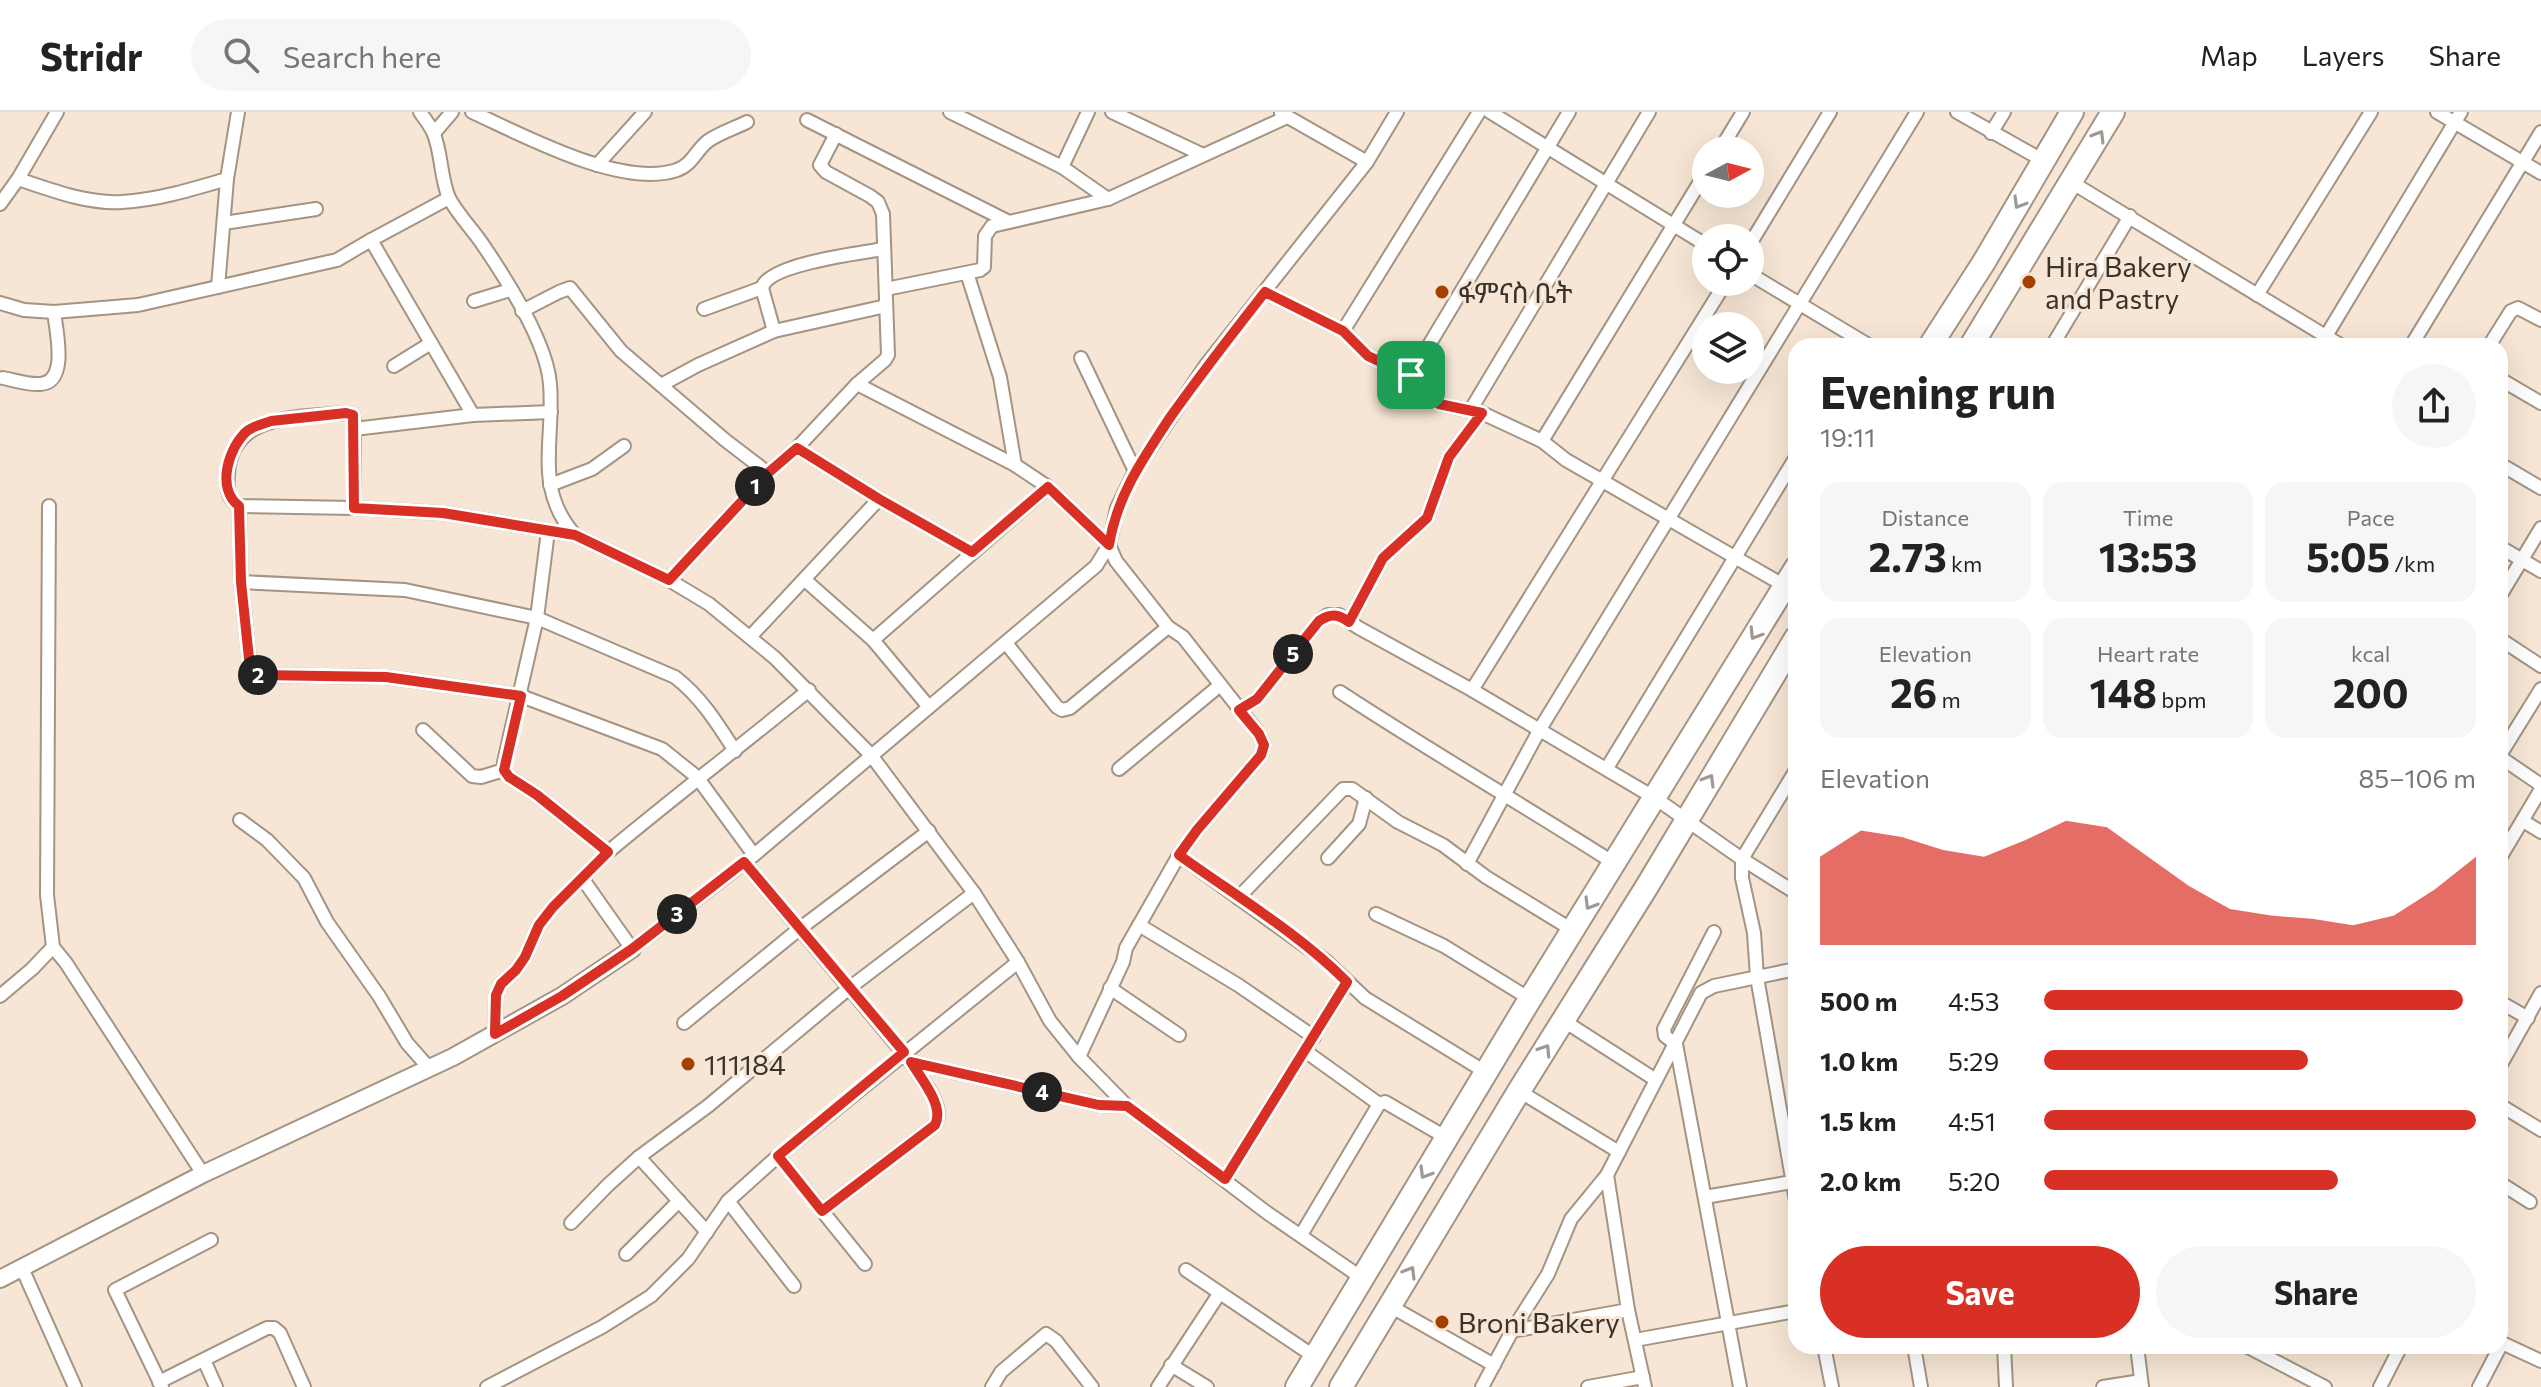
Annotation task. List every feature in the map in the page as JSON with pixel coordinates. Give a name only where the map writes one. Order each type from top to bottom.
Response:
[{"type":"highway","points":[[1935,338],[2072,112]]},
{"type":"highway","points":[[1976,338],[2113,112]]},
{"type":"highway","points":[[1297,1387],[1530,999],[1788,582]]},
{"type":"highway","points":[[1348,1385],[1390,1306],[1788,651]]},
{"type":"street","points":[[0,204],[57,112]]},
{"type":"street","points":[[218,287],[227,179],[238,112]]},
{"type":"street","points":[[420,112],[434,133],[449,198],[491,257],[545,356],[550,382],[547,463],[550,485],[561,520],[575,535]]},
{"type":"street","points":[[434,133],[452,112]]},
{"type":"street","points":[[472,112],[597,165],[662,173],[692,162],[708,141],[747,122]]},
{"type":"street","points":[[597,165],[645,112]]},
{"type":"street","points":[[950,112],[1062,167],[1108,199]]},
{"type":"street","points":[[1062,167],[1088,112]]},
{"type":"street","points":[[1112,112],[1201,154]]},
{"type":"street","points":[[0,1279],[203,1174],[495,1034],[562,996],[632,949],[749,858],[1096,566],[1109,545],[1117,508],[1135,471],[1206,365],[1367,162],[1397,112]]},
{"type":"street","points":[[1343,331],[1479,112]]},
{"type":"street","points":[[1490,112],[1692,236]]},
{"type":"street","points":[[1411,375],[1569,112]]},
{"type":"street","points":[[1349,622],[1383,558],[1427,518],[1449,457],[1605,183],[1649,112]]},
{"type":"street","points":[[1728,136],[1743,112]]},
{"type":"street","points":[[1762,224],[1830,112]]},
{"type":"street","points":[[1467,864],[1540,729],[1917,112]]},
{"type":"street","points":[[1957,112],[2044,161]]},
{"type":"street","points":[[1991,133],[2004,112]]},
{"type":"street","points":[[2257,295],[2371,112]]},
{"type":"street","points":[[2437,112],[2457,117],[2541,173]]},
{"type":"street","points":[[886,289],[984,267],[985,236],[992,226],[1108,199],[1289,115],[1367,162]]},
{"type":"street","points":[[2324,338],[2457,117]]},
{"type":"street","points":[[807,120],[1009,222]]},
{"type":"street","points":[[2416,338],[2541,132]]},
{"type":"street","points":[[669,580],[768,473],[797,448],[888,355],[883,214],[878,202],[826,172],[820,165],[836,134]]},
{"type":"street","points":[[18,179],[75,197],[121,202],[166,196],[227,179]]},
{"type":"street","points":[[2071,182],[2257,295],[2318,338]]},
{"type":"street","points":[[1542,441],[1692,195]]},
{"type":"street","points":[[0,303],[24,310],[54,312],[138,305],[337,260],[449,198]]},
{"type":"street","points":[[224,223],[316,209]]},
{"type":"street","points":[[2057,338],[2130,216]]},
{"type":"street","points":[[371,240],[473,415]]},
{"type":"street","points":[[774,331],[762,288],[768,277],[798,265],[884,249]]},
{"type":"street","points":[[967,273],[1000,377],[1015,465]]},
{"type":"street","points":[[1764,282],[1854,338]]},
{"type":"street","points":[[522,311],[570,288],[621,351],[768,473]]},
{"type":"street","points":[[704,309],[762,288]]},
{"type":"street","points":[[474,301],[510,290]]},
{"type":"street","points":[[1265,292],[1343,331],[1368,356],[1385,366],[1421,381],[1439,404],[1476,412],[1542,441],[1566,460],[1737,557],[1788,576]]},
{"type":"street","points":[[1472,690],[1717,296]]},
{"type":"street","points":[[661,385],[774,331],[886,306]]},
{"type":"street","points":[[2494,338],[2511,311],[2518,308],[2541,320]]},
{"type":"street","points":[[3,378],[42,385],[52,380],[59,364],[54,312]]},
{"type":"street","points":[[394,366],[431,343]]},
{"type":"street","points":[[1081,358],[1135,471]]},
{"type":"street","points":[[857,384],[1015,465],[1048,487],[1109,545],[1116,561],[1168,627],[1183,637],[1259,734],[1264,745],[1261,755],[1179,855],[1126,948],[1123,962],[1079,1057]]},
{"type":"street","points":[[2508,384],[2541,403]]},
{"type":"street","points":[[354,429],[473,415],[551,412]]},
{"type":"street","points":[[354,508],[353,415],[346,413],[271,421],[248,431],[229,459],[227,491],[231,500],[239,506],[443,513],[575,535],[669,580],[709,604],[809,690],[871,755],[974,893],[1018,962],[1050,1021],[1079,1057],[1127,1106],[1266,1212],[1362,1278]]},
{"type":"street","points":[[550,485],[592,469],[624,446]]},
{"type":"street","points":[[797,448],[972,552]]},
{"type":"street","points":[[2508,469],[2541,488]]},
{"type":"street","points":[[1607,768],[1788,471]]},
{"type":"street","points":[[873,640],[1048,487]]},
{"type":"street","points":[[750,637],[879,499]]},
{"type":"street","points":[[49,506],[47,895],[53,947],[203,1174]]},
{"type":"street","points":[[239,506],[241,582],[250,668],[255,675],[386,677],[521,696],[662,749],[697,777],[798,930],[907,1057],[938,1108],[939,1118],[935,1125],[822,1211]]},
{"type":"street","points":[[2508,583],[2541,528]]},
{"type":"street","points":[[548,531],[537,618],[504,770],[509,777],[537,795],[608,852]]},
{"type":"street","points":[[2508,552],[2541,571]]},
{"type":"street","points":[[805,580],[873,640],[929,707]]},
{"type":"street","points":[[241,582],[405,590],[537,618],[675,677],[706,707],[735,751]]},
{"type":"street","points":[[1239,710],[1257,699],[1319,621],[1328,615],[1339,615],[1607,768],[1788,888]]},
{"type":"street","points":[[1006,643],[1062,710],[1070,708],[1168,627]]},
{"type":"street","points":[[2508,644],[2541,666]]},
{"type":"street","points":[[1119,769],[1219,686]]},
{"type":"street","points":[[2508,743],[2541,689]]},
{"type":"street","points":[[495,1034],[496,995],[501,984],[525,957],[539,925],[553,907],[608,852],[697,777],[735,751],[809,690]]},
{"type":"street","points":[[1340,692],[1614,863]]},
{"type":"street","points":[[423,730],[472,776],[481,777],[504,770]]},
{"type":"street","points":[[2508,762],[2541,787],[2508,844]]},
{"type":"street","points":[[1788,783],[1742,859],[1742,878],[1754,933],[1757,977],[1788,1159]]},
{"type":"street","points":[[1238,898],[1343,789],[1352,789],[1398,822],[1443,845],[1467,864],[1574,931]]},
{"type":"street","points":[[1328,858],[1359,824],[1366,798]]},
{"type":"street","points":[[240,820],[267,840],[304,878],[327,922],[379,996],[407,1043],[429,1068]]},
{"type":"street","points":[[2523,821],[2541,832]]},
{"type":"street","points":[[684,1023],[798,930],[929,831]]},
{"type":"street","points":[[1179,855],[1326,961],[1365,998],[1487,1073]]},
{"type":"street","points":[[582,878],[632,949]]},
{"type":"street","points":[[571,1223],[639,1157],[708,1106],[848,989],[974,893]]},
{"type":"street","points":[[1376,914],[1444,946],[1530,999]]},
{"type":"street","points":[[1139,925],[1238,985],[1314,1037]]},
{"type":"street","points":[[1714,932],[1664,1029],[1665,1036],[1676,1044],[1740,1387]]},
{"type":"street","points":[[0,996],[53,947]]},
{"type":"street","points":[[487,1387],[602,1327],[651,1296],[688,1259],[728,1201],[778,1156],[907,1057],[1018,962]]},
{"type":"street","points":[[1482,1387],[1548,1274],[1571,1219],[1607,1175],[1701,993],[1714,986],[1788,971]]},
{"type":"street","points":[[1225,1179],[1347,982]]},
{"type":"street","points":[[1110,988],[1179,1035]]},
{"type":"street","points":[[2508,1052],[2541,993]]},
{"type":"street","points":[[2508,1007],[2528,1018]]},
{"type":"street","points":[[1564,1021],[1656,1080]]},
{"type":"street","points":[[1305,1051],[1379,1104]]},
{"type":"street","points":[[907,1057],[1099,1105],[1127,1106]]},
{"type":"street","points":[[1519,1091],[1619,1152]]},
{"type":"street","points":[[1301,1235],[1379,1104],[1385,1102],[1447,1138]]},
{"type":"street","points":[[2508,1110],[2541,1130]]},
{"type":"street","points":[[778,1156],[865,1264]]},
{"type":"street","points":[[639,1157],[707,1232]]},
{"type":"street","points":[[1588,1387],[1644,1382],[1628,1310],[1607,1175]]},
{"type":"street","points":[[1705,1197],[1788,1183]]},
{"type":"street","points":[[2508,1188],[2530,1202]]},
{"type":"street","points":[[626,1254],[679,1201]]},
{"type":"street","points":[[728,1201],[794,1286]]},
{"type":"street","points":[[211,1240],[115,1290],[160,1384],[267,1328],[274,1328],[280,1333],[304,1387]]},
{"type":"street","points":[[22,1268],[75,1387]]},
{"type":"street","points":[[1186,1270],[1315,1357]]},
{"type":"street","points":[[1158,1387],[1219,1294]]},
{"type":"street","points":[[1390,1306],[1494,1365]]},
{"type":"street","points":[[1512,1331],[1628,1310]]},
{"type":"street","points":[[1635,1340],[1788,1312]]},
{"type":"street","points":[[992,1387],[1001,1372],[1046,1334],[1051,1335],[1092,1387]]},
{"type":"street","points":[[2508,1346],[2541,1361]]},
{"type":"street","points":[[1826,1354],[1832,1387]]},
{"type":"street","points":[[1915,1354],[1921,1387]]},
{"type":"street","points":[[2004,1354],[2006,1387]]},
{"type":"street","points":[[2103,1387],[2141,1384],[2138,1354]]},
{"type":"street","points":[[2261,1354],[2325,1387]]},
{"type":"street","points":[[2380,1387],[2397,1354]]},
{"type":"street","points":[[2479,1387],[2496,1354]]},
{"type":"street","points":[[204,1360],[216,1387]]},
{"type":"street","points":[[1171,1365],[1207,1387]]},
{"type":"place","name":"Hira Bakery and Pastry","points":[[2029,282]]},
{"type":"place","name":"ፋምናስ ቤት","points":[[1442,292]]},
{"type":"place","name":"111184","points":[[688,1064]]},
{"type":"place","name":"Broni Bakery","points":[[1442,1322]]},
{"type":"route","points":[[1265,292],[1343,331],[1368,356],[1385,366],[1411,375],[1421,381],[1439,404],[1482,413],[1445,463],[1427,518],[1383,558],[1349,622],[1339,615],[1328,615],[1319,621],[1257,699],[1239,710],[1259,734],[1264,745],[1261,755],[1179,855],[1288,932],[1326,961],[1347,982],[1225,1179],[1127,1106],[1099,1105],[911,1062],[938,1108],[939,1118],[935,1125],[822,1211],[778,1156],[904,1052],[798,930],[744,862],[632,949],[562,996],[495,1034],[496,995],[501,984],[525,957],[539,925],[553,907],[608,852],[537,795],[509,777],[504,770],[521,696],[386,677],[255,675],[250,668],[241,582],[239,506],[231,500],[227,491],[229,459],[248,431],[271,421],[346,413],[353,415],[354,508],[443,513],[575,535],[669,580],[768,473],[797,448],[972,552],[1048,487],[1109,545],[1117,508],[1135,471],[1206,365],[1265,292]]}]
